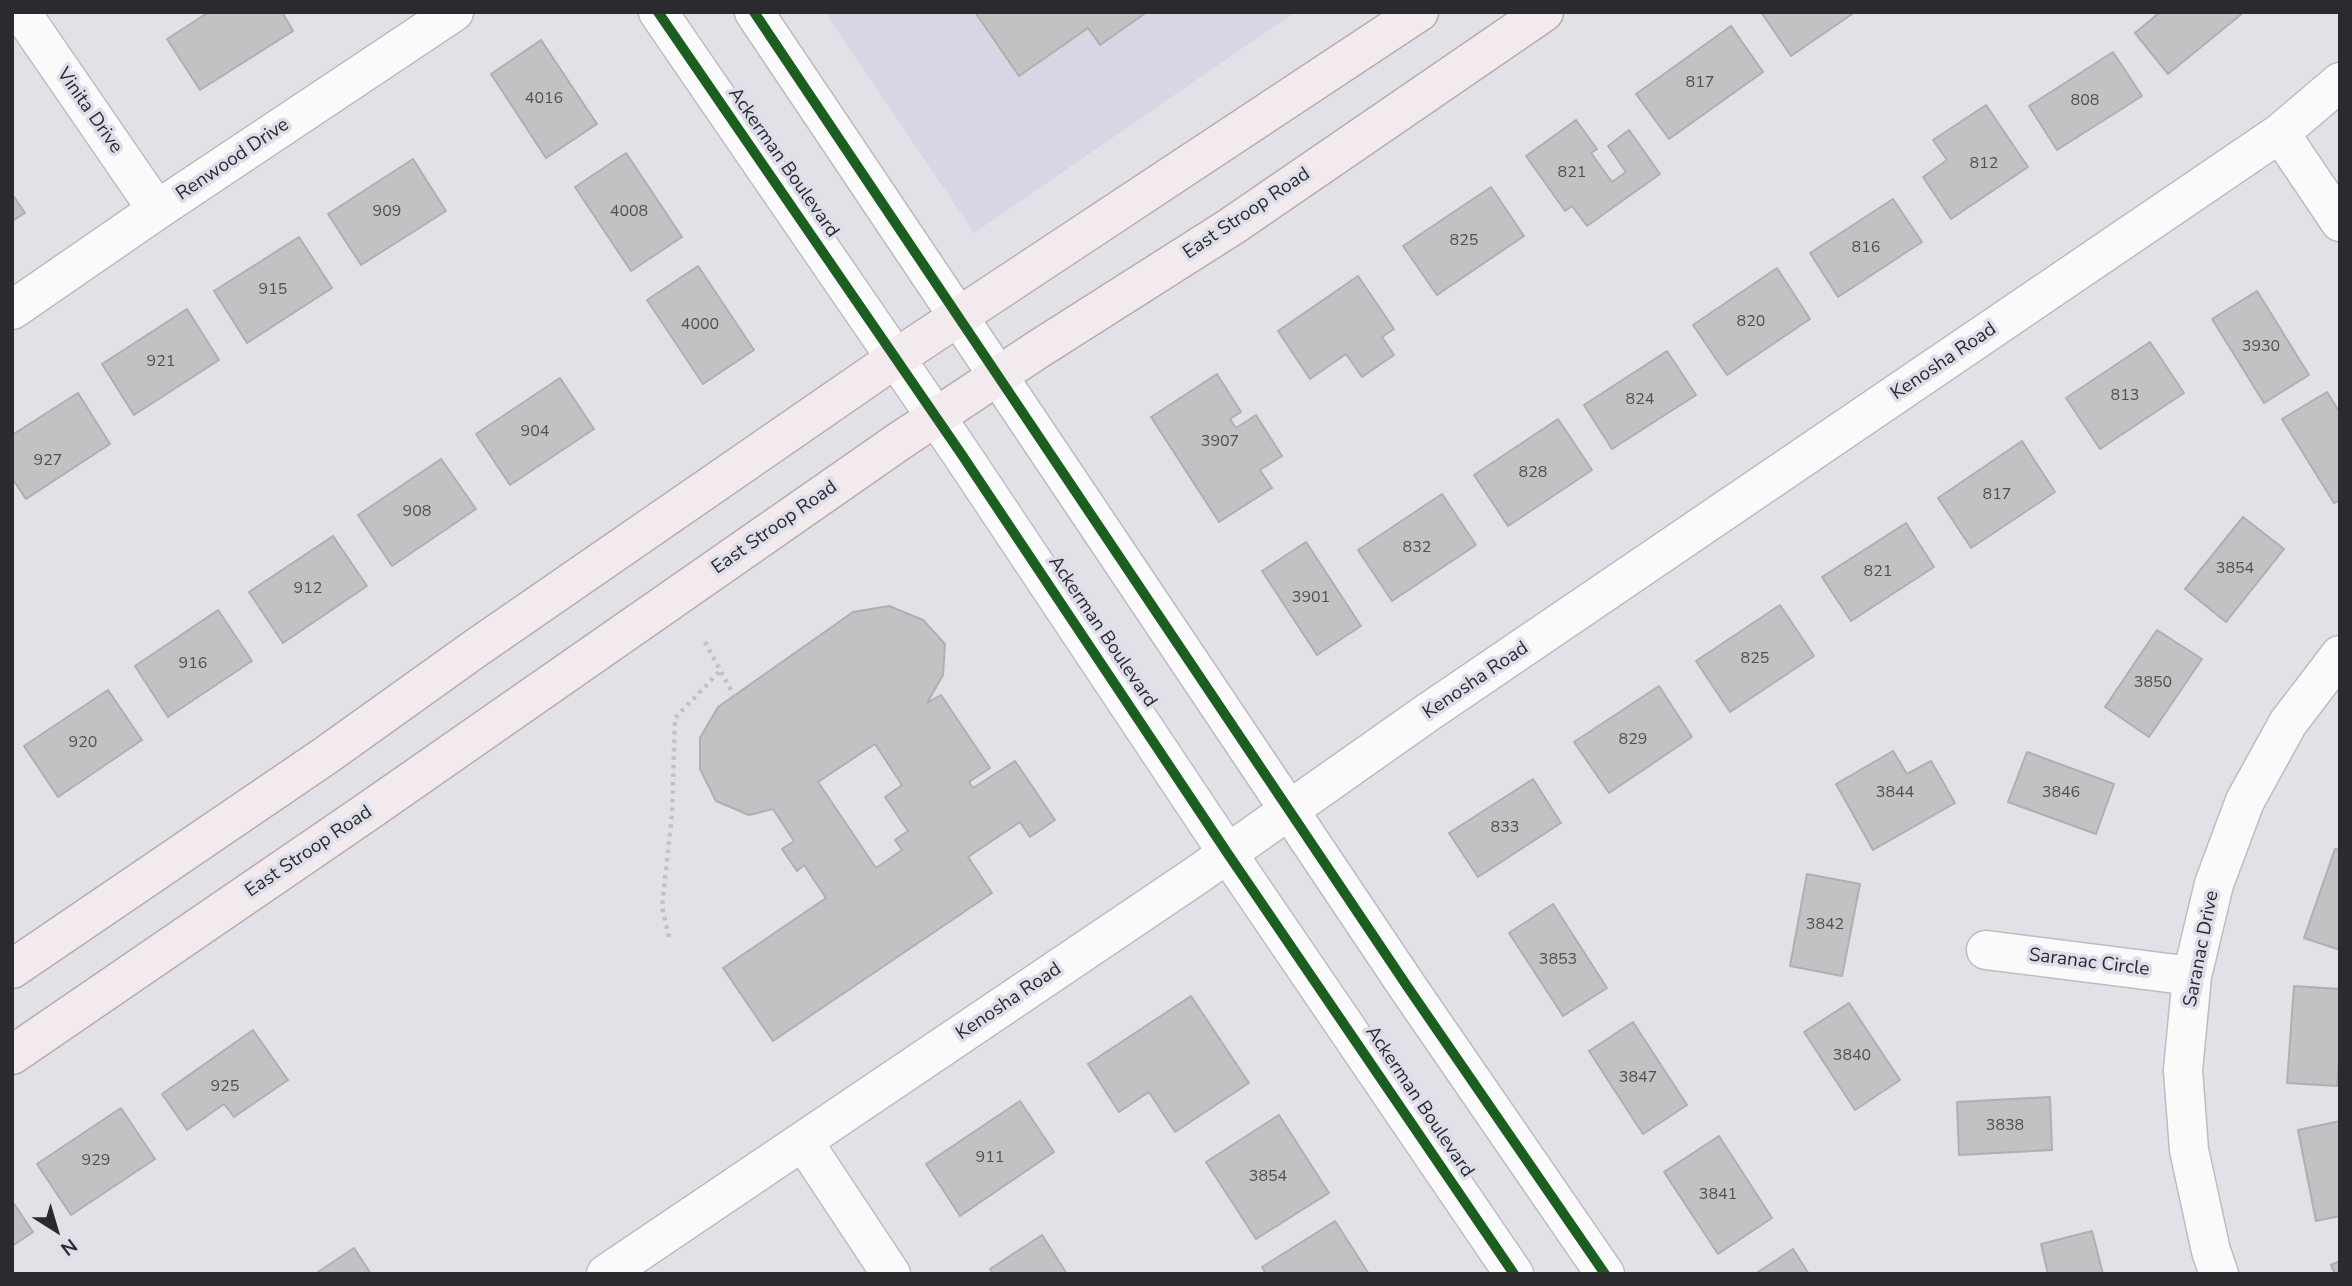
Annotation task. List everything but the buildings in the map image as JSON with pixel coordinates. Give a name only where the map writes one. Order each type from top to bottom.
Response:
[{"type":"main road","points":[[12,969],[324,756],[896,358],[1419,12]]},
{"type":"main road","name":"East Stroop Road","points":[[12,1055],[937,417],[1232,226],[1544,12]]},
{"type":"street","name":"Vinita Drive","points":[[21,12],[157,210]]},
{"type":"street","name":"Renwood Drive","points":[[12,310],[454,12]]},
{"type":"street","name":"Ackerman Boulevard","points":[[657,12],[937,417],[1228,854],[1514,1274]]},
{"type":"street","points":[[754,12],[1289,812],[1605,1274]]},
{"type":"street","name":"Kenosha Road","points":[[606,1274],[1228,854],[1427,713],[2280,133],[2340,82]]},
{"type":"street","points":[[2280,133],[2340,222]]},
{"type":"street","name":"Saranac Drive","points":[[2219,1274],[2211,1251],[2189,1150],[2183,1070],[2192,976],[2214,884],[2245,801],[2288,723],[2340,655]]},
{"type":"street","name":"Saranac Circle","points":[[1986,950],[2192,976]]},
{"type":"street","points":[[803,1141],[891,1274]]},
{"type":"path","points":[[705,642],[734,696]]},
{"type":"path","points":[[670,937],[662,906],[672,814],[675,718],[720,671]]},
{"type":"shaded area","points":[[825,12],[1295,12],[974,233]]},
{"type":"cycle path","points":[[658,12],[962,455],[1228,854],[1514,1274]]},
{"type":"cycle path","points":[[754,12],[1409,989],[1605,1274]]}]
